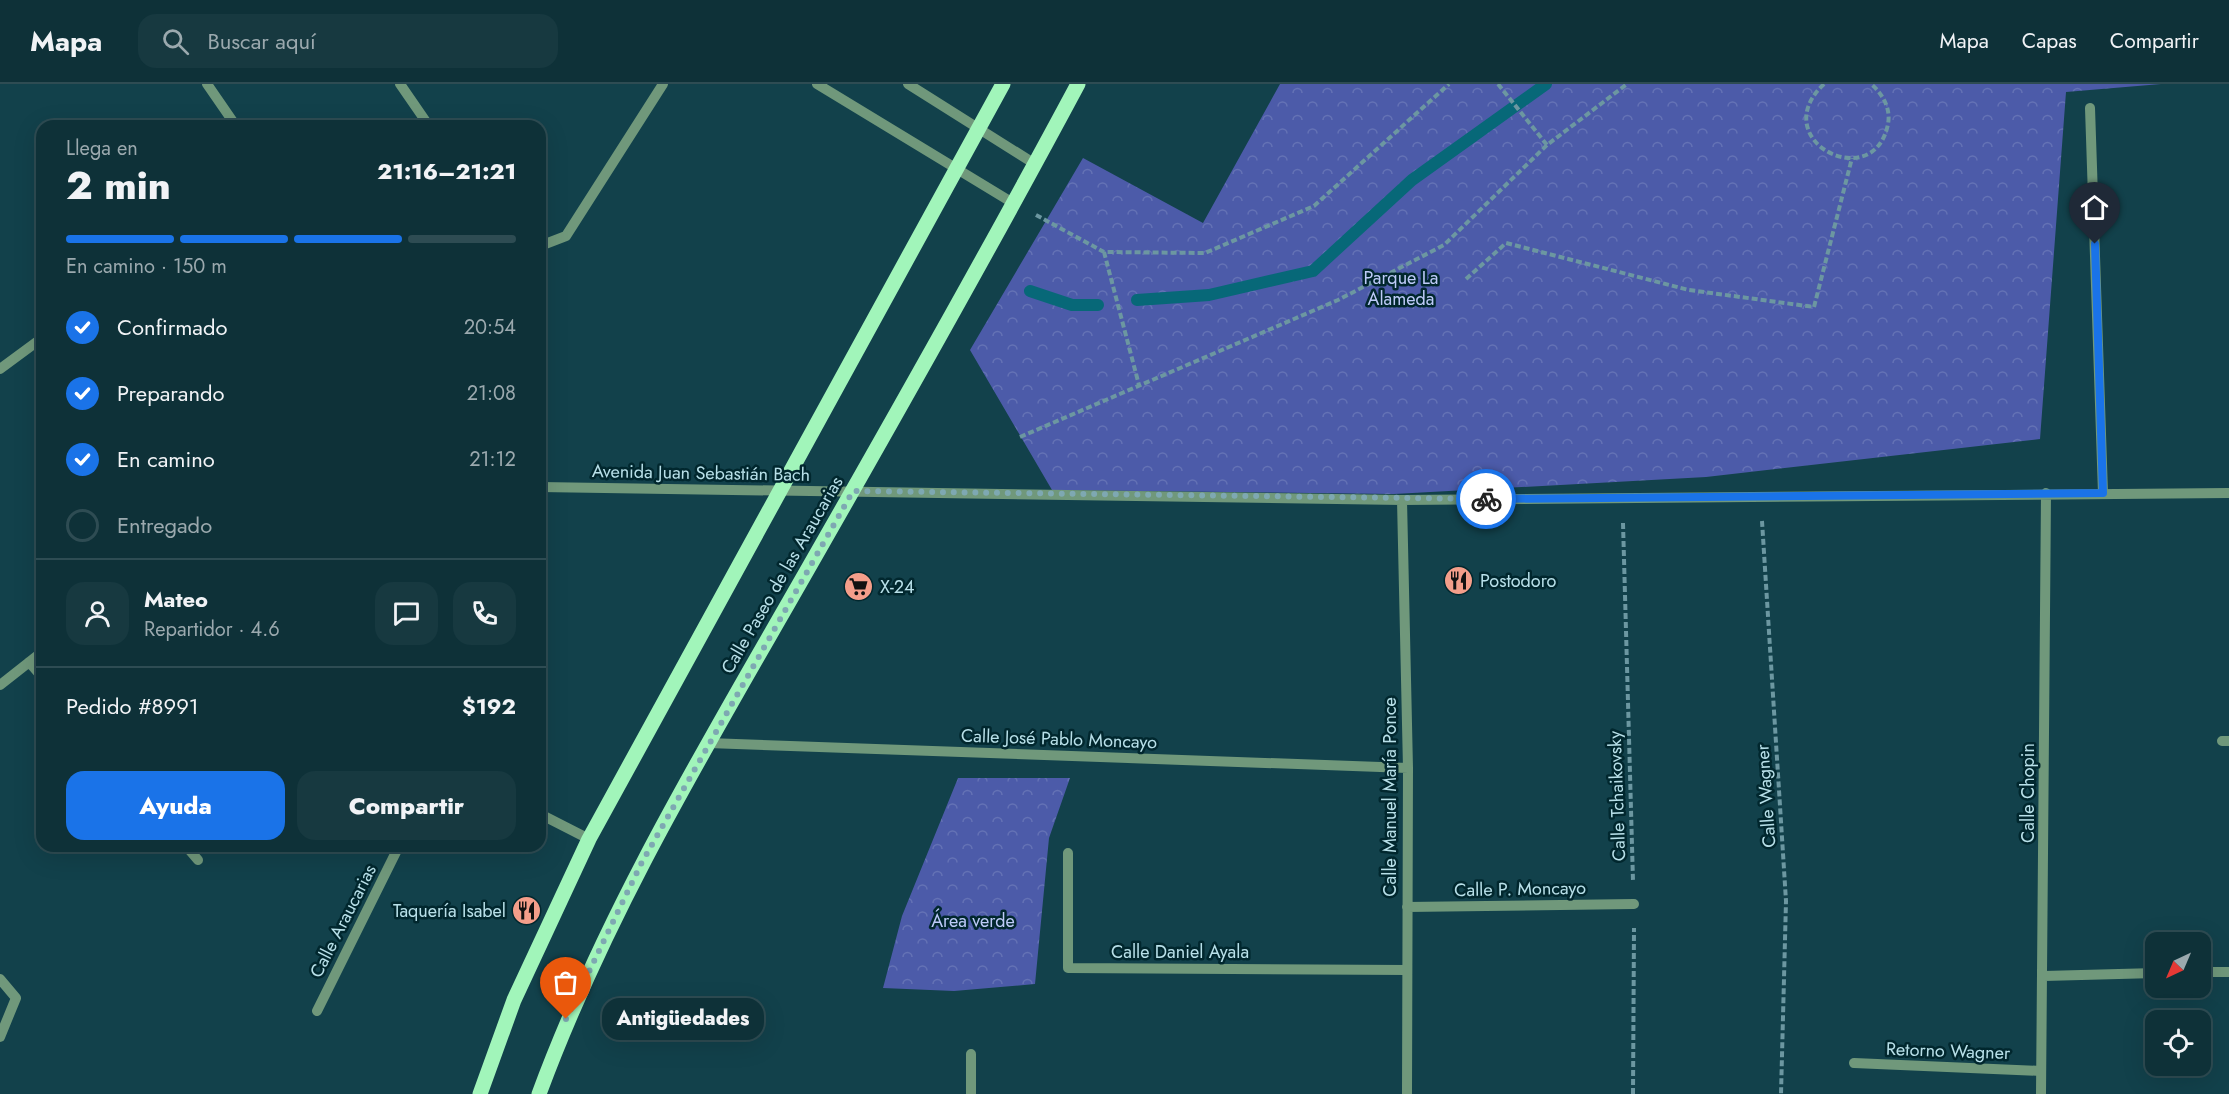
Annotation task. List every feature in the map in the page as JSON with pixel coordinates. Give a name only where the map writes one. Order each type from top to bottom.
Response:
[{"type":"main road","points":[[480,1094],[514,1000],[589,839],[782,491],[1003,84]]},
{"type":"main road","name":"Calle Paseo de las Araucarias","points":[[539,1094],[566,1019],[626,895],[708,743],[853,491],[1078,84]]},
{"type":"street","points":[[207,84],[232,120]]},
{"type":"street","points":[[400,84],[425,120]]},
{"type":"street","points":[[546,244],[566,236],[663,84]]},
{"type":"street","points":[[816,84],[1013,203]]},
{"type":"street","points":[[908,84],[1035,164]]},
{"type":"street","points":[[2090,108],[2103,493]]},
{"type":"street","points":[[0,369],[36,342]]},
{"type":"street","name":"Avenida Juan Sebastián Bach","points":[[546,487],[1402,500],[2229,493]]},
{"type":"street","name":"Calle Chopin","points":[[2041,1094],[2044,976],[2046,493]]},
{"type":"street","name":"Calle Manuel María Ponce","points":[[1402,500],[1408,768],[1407,1094]]},
{"type":"street","points":[[0,685],[36,657]]},
{"type":"street","points":[[29,662],[36,670]]},
{"type":"street","name":"Calle José Pablo Moncayo","points":[[708,743],[1408,768]]},
{"type":"street","points":[[546,817],[589,839]]},
{"type":"street","points":[[191,852],[198,860]]},
{"type":"street","name":"Calle Araucarias","points":[[317,1011],[396,852]]},
{"type":"street","name":"Calle Daniel Ayala","points":[[1068,853],[1068,968],[1407,970]]},
{"type":"street","name":"Calle P. Moncayo","points":[[1407,907],[1634,904]]},
{"type":"street","points":[[2211,972],[2229,972]]},
{"type":"street","points":[[2044,976],[2145,973]]},
{"type":"street","points":[[0,979],[16,998],[0,1037]]},
{"type":"street","points":[[971,1054],[971,1094]]},
{"type":"street","name":"Retorno Wagner","points":[[1854,1063],[2041,1071]]},
{"type":"path","points":[[1013,203],[1104,252],[1206,253],[1314,206],[1449,84]]},
{"type":"path","points":[[1498,84],[1547,145]]},
{"type":"path","points":[[1020,437],[1338,300],[1444,245],[1547,145],[1627,84]]},
{"type":"path","points":[[1824,84],[1814,93],[1808,105],[1806,118],[1809,131],[1825,152],[1838,158],[1866,155],[1877,147],[1885,136],[1889,122],[1888,109],[1883,96],[1871,84]]},
{"type":"path","points":[[1466,279],[1506,243],[1689,290],[1814,307],[1852,158]]},
{"type":"path","points":[[1104,252],[1139,385]]},
{"type":"path","name":"Calle Wagner","points":[[1761,496],[1786,902],[1781,1094]]},
{"type":"path","name":"Calle Tchaikovsky","points":[[1622,498],[1634,904],[1633,1094]]},
{"type":"green space","name":"Parque La Alameda","points":[[1280,84],[2161,84],[2066,92],[2040,439],[1706,477],[1394,494],[1052,490],[970,350],[1083,158],[1203,223]]},
{"type":"green space","name":"Área verde","points":[[958,778],[1070,778],[1049,838],[1035,984],[954,991],[883,988],[902,916]]},
{"type":"waterway","points":[[1137,300],[1209,295],[1313,271],[1412,180],[1546,84]]},
{"type":"waterway","points":[[1030,291],[1072,305],[1098,305]]},
{"type":"way so far","points":[[566,1019],[641,864],[853,491],[1402,500],[1486,499]]},
{"type":"place","name":"Postodoro","points":[[1459,581]]},
{"type":"place","name":"X-24","points":[[859,587]]},
{"type":"place","name":"Taquería Isabel","points":[[527,911]]},
{"type":"place","name":"Antigüedades","points":[[566,1019]]},
{"type":"route","points":[[1486,499],[2103,493],[2095,244]]}]
